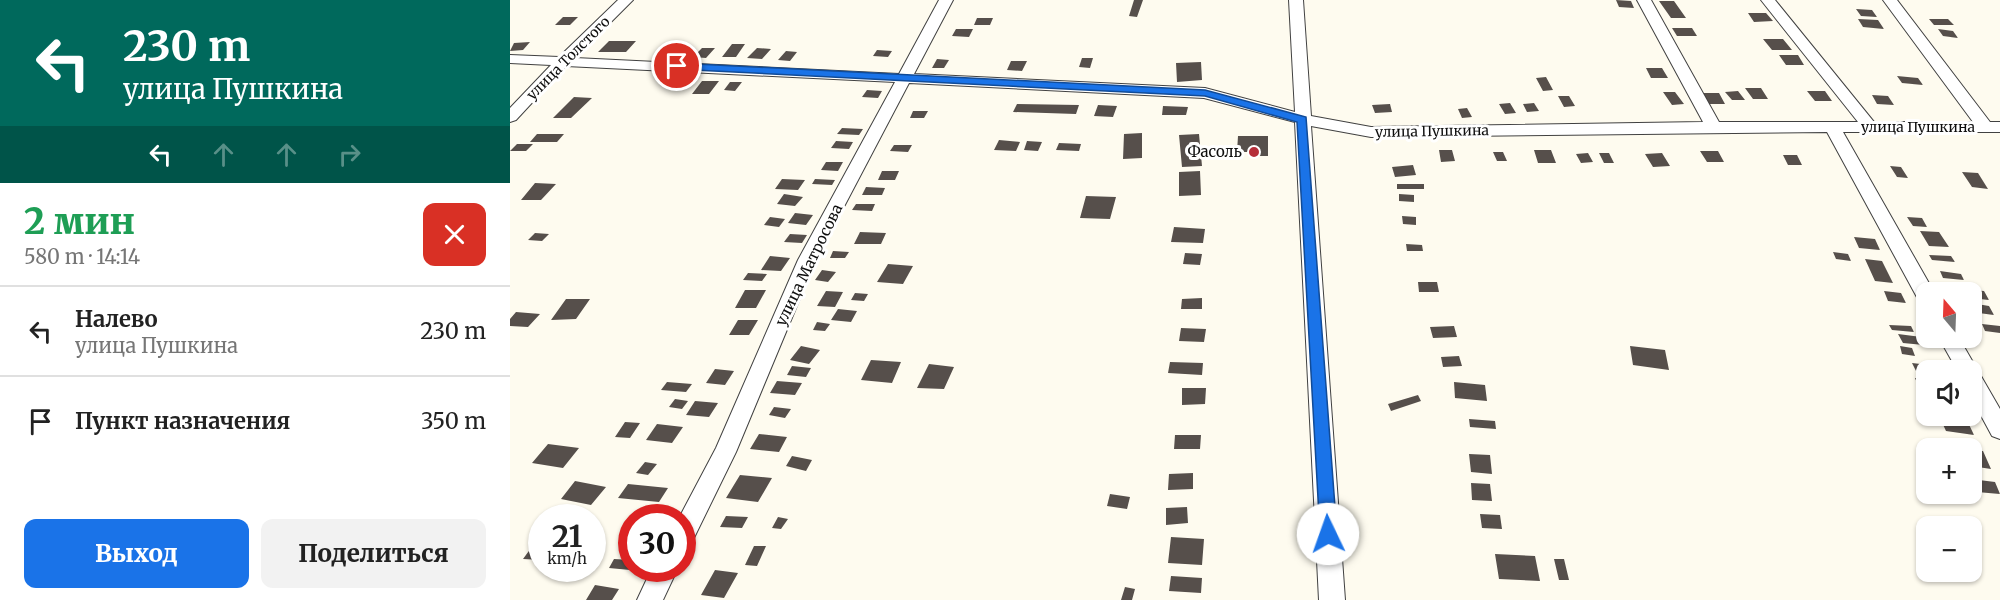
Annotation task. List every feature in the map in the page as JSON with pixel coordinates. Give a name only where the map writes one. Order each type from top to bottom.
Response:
[{"type":"street","name":"улица Толстого","points":[[510,117],[626,0]]},
{"type":"street","name":"улица Матросова","points":[[696,509],[725,452],[807,260],[946,0]]},
{"type":"street","points":[[1296,0],[1332,600]]},
{"type":"street","points":[[1644,0],[1714,127]]},
{"type":"street","points":[[1768,0],[1869,126]]},
{"type":"street","points":[[1890,0],[1992,127]]},
{"type":"street","name":"улица Пушкина","points":[[510,59],[1205,93],[1302,120],[1371,132],[1714,127],[1992,127]]},
{"type":"street","points":[[1832,127],[1918,282]]},
{"type":"street","points":[[1982,397],[2000,429]]},
{"type":"street","points":[[650,600],[659,582]]},
{"type":"building","points":[[1134,0],[1143,0],[1137,17],[1129,16]]},
{"type":"building","points":[[1616,0],[1631,1],[1634,8],[1619,7]]},
{"type":"building","points":[[1659,1],[1674,1],[1686,18],[1671,18]]},
{"type":"building","points":[[1856,9],[1872,10],[1877,17],[1861,16]]},
{"type":"building","points":[[1748,13],[1766,13],[1773,21],[1754,22]]},
{"type":"building","points":[[563,17],[578,17],[570,25],[555,25]]},
{"type":"building","points":[[977,18],[993,18],[990,25],[974,25]]},
{"type":"building","points":[[1858,19],[1878,20],[1884,29],[1863,27]]},
{"type":"building","points":[[1929,19],[1948,19],[1954,25],[1934,25]]},
{"type":"building","points":[[1672,28],[1692,28],[1697,36],[1677,36]]},
{"type":"building","points":[[956,29],[973,29],[969,37],[952,36]]},
{"type":"building","points":[[1938,29],[1953,31],[1958,38],[1943,36]]},
{"type":"building","points":[[1763,39],[1783,39],[1792,50],[1772,50]]},
{"type":"building","points":[[609,41],[636,41],[626,52],[598,52]]},
{"type":"building","points":[[530,42],[523,50],[510,51],[514,43]]},
{"type":"building","points":[[732,44],[745,44],[736,57],[722,57]]},
{"type":"building","points":[[702,48],[715,48],[706,58],[693,57]]},
{"type":"building","points":[[757,48],[771,49],[762,59],[747,58]]},
{"type":"building","points":[[877,50],[892,51],[888,57],[873,56]]},
{"type":"building","points":[[786,51],[797,52],[790,61],[778,60]]},
{"type":"building","points":[[1779,55],[1798,55],[1804,65],[1786,65]]},
{"type":"building","points":[[1082,58],[1093,58],[1090,68],[1079,67]]},
{"type":"building","points":[[937,59],[949,60],[944,68],[932,68]]},
{"type":"building","points":[[1011,61],[1027,61],[1022,71],[1007,70]]},
{"type":"building","points":[[1201,62],[1202,80],[1177,82],[1176,63]]},
{"type":"building","points":[[1646,68],[1662,68],[1668,78],[1651,78]]},
{"type":"building","points":[[1897,76],[1918,78],[1923,85],[1902,83]]},
{"type":"building","points":[[1546,77],[1553,90],[1543,91],[1536,78]]},
{"type":"building","points":[[702,81],[719,81],[709,94],[692,94]]},
{"type":"building","points":[[730,82],[742,82],[735,91],[724,90]]},
{"type":"building","points":[[1745,88],[1761,88],[1768,99],[1753,99]]},
{"type":"building","points":[[867,90],[882,91],[878,98],[862,97]]},
{"type":"building","points":[[1738,91],[1745,100],[1732,100],[1725,92]]},
{"type":"building","points":[[1807,91],[1825,91],[1832,101],[1815,101]]},
{"type":"building","points":[[1663,92],[1675,92],[1684,104],[1672,105]]},
{"type":"building","points":[[1703,93],[1719,93],[1725,104],[1709,104]]},
{"type":"building","points":[[1872,95],[1888,96],[1894,105],[1877,104]]},
{"type":"building","points":[[1558,96],[1569,96],[1575,106],[1564,107]]},
{"type":"building","points":[[574,97],[592,98],[571,118],[553,118]]},
{"type":"building","points":[[1510,103],[1516,113],[1505,114],[1499,104]]},
{"type":"building","points":[[1534,103],[1539,111],[1527,112],[1523,104]]},
{"type":"building","points":[[1017,104],[1079,105],[1076,114],[1013,112]]},
{"type":"building","points":[[1390,104],[1392,112],[1375,113],[1372,105]]},
{"type":"building","points":[[1098,105],[1117,106],[1113,117],[1094,116]]},
{"type":"building","points":[[1163,106],[1188,107],[1186,115],[1162,115]]},
{"type":"building","points":[[1467,108],[1472,117],[1462,118],[1458,109]]},
{"type":"building","points":[[913,111],[928,111],[924,118],[910,118]]},
{"type":"building","points":[[842,128],[863,129],[859,135],[837,134]]},
{"type":"building","points":[[1142,133],[1142,158],[1123,159],[1124,134]]},
{"type":"building","points":[[537,134],[564,134],[557,142],[530,142]]},
{"type":"building","points":[[1199,134],[1202,166],[1182,167],[1179,135]]},
{"type":"building","points":[[1238,136],[1268,136],[1268,156],[1251,156],[1251,152],[1237,152]]},
{"type":"building","points":[[999,140],[1020,142],[1016,151],[994,150]]},
{"type":"building","points":[[836,141],[853,142],[849,149],[831,148]]},
{"type":"building","points":[[1027,141],[1042,142],[1038,151],[1024,150]]},
{"type":"building","points":[[1059,143],[1081,144],[1079,151],[1056,150]]},
{"type":"building","points":[[517,144],[533,144],[526,151],[510,151]]},
{"type":"building","points":[[894,145],[912,145],[908,152],[890,151]]},
{"type":"building","points":[[1439,150],[1452,150],[1455,161],[1441,162]]},
{"type":"building","points":[[1534,150],[1551,150],[1556,163],[1538,163]]},
{"type":"building","points":[[1700,151],[1718,151],[1724,162],[1707,162]]},
{"type":"building","points":[[1493,152],[1503,152],[1507,161],[1497,161]]},
{"type":"building","points":[[1588,153],[1593,162],[1581,163],[1576,154]]},
{"type":"building","points":[[1599,153],[1609,153],[1614,163],[1604,163]]},
{"type":"building","points":[[1662,153],[1670,166],[1653,167],[1645,154]]},
{"type":"building","points":[[1783,155],[1797,155],[1802,165],[1788,165]]},
{"type":"building","points":[[826,162],[843,162],[838,171],[821,170]]},
{"type":"building","points":[[1413,165],[1416,175],[1395,177],[1392,167]]},
{"type":"building","points":[[1890,166],[1901,167],[1908,178],[1897,177]]},
{"type":"building","points":[[882,171],[899,171],[895,180],[878,180]]},
{"type":"building","points":[[1200,171],[1201,195],[1179,196],[1179,172]]},
{"type":"building","points":[[1962,172],[1978,173],[1988,189],[1972,187]]},
{"type":"building","points":[[782,179],[805,180],[798,190],[775,189]]},
{"type":"building","points":[[815,179],[835,180],[832,185],[812,184]]},
{"type":"building","points":[[535,183],[556,184],[541,200],[521,200]]},
{"type":"building","points":[[1397,184],[1424,184],[1424,189],[1397,189]]},
{"type":"building","points":[[866,187],[885,188],[882,195],[862,195]]},
{"type":"building","points":[[784,194],[803,197],[795,206],[777,204]]},
{"type":"building","points":[[1399,194],[1414,195],[1414,202],[1399,201]]},
{"type":"building","points":[[1086,196],[1116,197],[1110,219],[1080,218]]},
{"type":"building","points":[[856,204],[875,204],[872,211],[852,210]]},
{"type":"building","points":[[795,213],[813,215],[806,225],[788,223]]},
{"type":"building","points":[[1402,216],[1416,217],[1416,225],[1403,224]]},
{"type":"building","points":[[770,217],[785,219],[779,227],[764,225]]},
{"type":"building","points":[[1907,217],[1922,218],[1927,227],[1913,226]]},
{"type":"building","points":[[1174,227],[1205,229],[1203,243],[1171,242]]},
{"type":"building","points":[[1920,231],[1939,232],[1949,247],[1929,246]]},
{"type":"building","points":[[860,232],[886,233],[881,244],[854,244]]},
{"type":"building","points":[[535,233],[549,234],[542,241],[528,240]]},
{"type":"building","points":[[790,234],[807,235],[802,243],[784,242]]},
{"type":"building","points":[[1854,237],[1875,239],[1880,250],[1859,248]]},
{"type":"building","points":[[1406,244],[1422,245],[1423,251],[1407,251]]},
{"type":"building","points":[[833,251],[849,252],[845,258],[830,258]]},
{"type":"building","points":[[1833,252],[1848,254],[1851,261],[1836,259]]},
{"type":"building","points":[[1185,253],[1202,254],[1200,265],[1183,264]]},
{"type":"building","points":[[1929,255],[1951,256],[1955,262],[1932,260]]},
{"type":"building","points":[[770,256],[790,258],[781,271],[761,270]]},
{"type":"building","points":[[1865,259],[1882,261],[1893,283],[1875,281]]},
{"type":"building","points":[[888,264],[913,266],[903,284],[877,282]]},
{"type":"building","points":[[822,270],[836,272],[828,282],[815,280]]},
{"type":"building","points":[[1940,271],[1961,274],[1964,280],[1943,278]]},
{"type":"building","points":[[748,273],[767,274],[762,281],[743,280]]},
{"type":"building","points":[[1418,282],[1437,282],[1439,292],[1419,292]]},
{"type":"building","points":[[745,290],[766,290],[756,308],[735,308]]},
{"type":"building","points":[[826,291],[843,292],[835,307],[817,306]]},
{"type":"building","points":[[1884,291],[1901,293],[1906,303],[1888,301]]},
{"type":"building","points":[[1982,291],[1984,291],[1989,300],[1982,299]]},
{"type":"building","points":[[855,293],[868,294],[864,301],[851,300]]},
{"type":"building","points":[[1202,298],[1202,309],[1181,309],[1182,299]]},
{"type":"building","points":[[566,299],[590,299],[576,319],[551,320]]},
{"type":"building","points":[[1982,305],[1989,306],[1994,315],[1982,313]]},
{"type":"building","points":[[838,309],[857,311],[851,322],[831,320]]},
{"type":"building","points":[[516,312],[540,314],[528,327],[510,326],[510,319]]},
{"type":"building","points":[[738,320],[758,320],[749,335],[729,335]]},
{"type":"building","points":[[817,322],[830,324],[825,331],[813,330]]},
{"type":"building","points":[[1982,324],[2000,326],[2000,333],[1985,331]]},
{"type":"building","points":[[1889,325],[1911,326],[1914,332],[1892,330]]},
{"type":"building","points":[[1454,326],[1457,337],[1433,338],[1430,327]]},
{"type":"building","points":[[1181,328],[1206,329],[1204,342],[1179,341]]},
{"type":"building","points":[[1898,334],[1916,336],[1916,344],[1903,343]]},
{"type":"building","points":[[801,346],[820,350],[809,364],[790,360]]},
{"type":"building","points":[[1630,346],[1665,350],[1669,370],[1633,365]]},
{"type":"building","points":[[1900,346],[1912,348],[1915,356],[1902,354]]},
{"type":"building","points":[[1459,356],[1462,366],[1443,367],[1441,357]]},
{"type":"building","points":[[871,360],[901,362],[892,383],[861,380]]},
{"type":"building","points":[[1170,362],[1203,363],[1202,375],[1168,373]]},
{"type":"building","points":[[929,364],[954,367],[944,389],[917,388]]},
{"type":"building","points":[[792,366],[811,368],[806,377],[787,375]]},
{"type":"building","points":[[715,369],[734,371],[725,385],[706,383]]},
{"type":"building","points":[[777,381],[802,383],[795,395],[770,393]]},
{"type":"building","points":[[667,382],[692,384],[686,392],[661,390]]},
{"type":"building","points":[[1454,382],[1485,385],[1487,401],[1455,398]]},
{"type":"building","points":[[1182,388],[1206,388],[1205,404],[1182,405]]},
{"type":"building","points":[[1418,395],[1421,401],[1391,411],[1388,404]]},
{"type":"building","points":[[675,399],[688,401],[682,409],[669,407]]},
{"type":"building","points":[[695,401],[718,403],[709,417],[686,415]]},
{"type":"building","points":[[774,407],[791,409],[785,418],[769,415]]},
{"type":"building","points":[[1469,419],[1495,421],[1496,429],[1470,427]]},
{"type":"building","points":[[625,422],[640,423],[630,438],[615,437]]},
{"type":"building","points":[[657,424],[683,427],[672,443],[646,440]]},
{"type":"building","points":[[1944,426],[1970,426],[1974,435],[1946,431]]},
{"type":"building","points":[[759,434],[787,437],[779,452],[750,449]]},
{"type":"building","points":[[1175,435],[1201,435],[1200,449],[1174,449]]},
{"type":"building","points":[[548,444],[579,448],[563,468],[532,463]]},
{"type":"building","points":[[1982,451],[1983,451],[1991,469],[1982,468]]},
{"type":"building","points":[[1469,454],[1490,455],[1492,474],[1471,472]]},
{"type":"building","points":[[792,456],[812,460],[806,471],[786,466]]},
{"type":"building","points":[[645,462],[657,464],[648,475],[636,473]]},
{"type":"building","points":[[1193,473],[1193,489],[1168,490],[1169,474]]},
{"type":"building","points":[[740,475],[772,478],[758,502],[726,498]]},
{"type":"building","points":[[1982,480],[1995,482],[2000,494],[1982,492]]},
{"type":"building","points":[[575,481],[606,487],[592,504],[561,499]]},
{"type":"building","points":[[1471,483],[1490,484],[1492,501],[1472,500]]},
{"type":"building","points":[[628,484],[668,488],[659,502],[618,498]]},
{"type":"building","points":[[1110,494],[1130,497],[1127,509],[1107,506]]},
{"type":"building","points":[[1187,507],[1188,523],[1166,525],[1166,508]]},
{"type":"building","points":[[1480,514],[1500,515],[1502,529],[1482,528]]},
{"type":"building","points":[[726,516],[748,517],[742,528],[720,527]]},
{"type":"building","points":[[778,517],[788,519],[781,529],[772,528]]},
{"type":"building","points":[[1171,537],[1204,539],[1202,565],[1168,563]]},
{"type":"building","points":[[754,546],[766,546],[757,566],[745,565]]},
{"type":"building","points":[[1495,554],[1535,556],[1540,581],[1499,579]]},
{"type":"building","points":[[614,559],[618,559],[618,569],[609,568]]},
{"type":"building","points":[[1554,559],[1564,559],[1569,580],[1559,580]]},
{"type":"building","points":[[715,570],[738,573],[724,598],[701,595]]},
{"type":"building","points":[[1171,576],[1202,578],[1201,593],[1169,591]]},
{"type":"building","points":[[595,585],[619,589],[612,600],[586,600]]},
{"type":"building","points":[[1125,587],[1135,589],[1132,600],[1121,600]]},
{"type":"place","name":"Фасоль","points":[[1254,152]]},
{"type":"route","points":[[677,66],[1205,93],[1302,120],[1328,534]]}]
